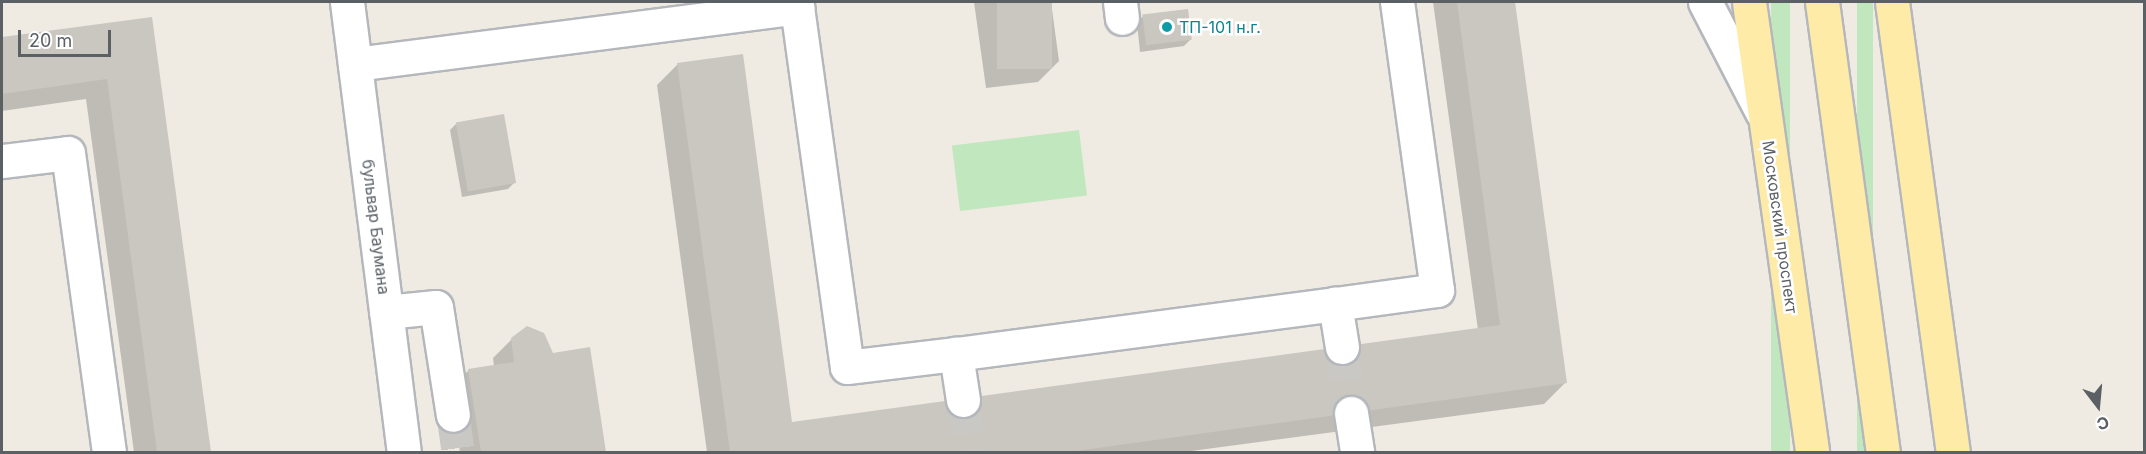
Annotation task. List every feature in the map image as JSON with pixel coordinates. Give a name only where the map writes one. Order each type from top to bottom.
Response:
[{"type":"main road","name":"Московский проспект","points":[[1749,2],[1806,452]]},
{"type":"main road","points":[[1822,2],[1882,453]]},
{"type":"main road","points":[[1892,2],[1953,453]]},
{"type":"street","name":"бульвар Баумана","points":[[347,2],[404,453]]},
{"type":"street","points":[[355,64],[797,8],[847,367],[1437,290],[1397,2]]},
{"type":"street","points":[[1705,2],[1764,116]]},
{"type":"street","points":[[2,162],[68,153],[109,453]]},
{"type":"street","points":[[1335,304],[1342,347]]},
{"type":"street","points":[[386,312],[436,307],[453,415]]},
{"type":"street","points":[[956,354],[963,400]]},
{"type":"street","points":[[1352,413],[1357,453]]},
{"type":"green space","points":[[1771,2],[1790,2],[1790,452],[1771,452]]},
{"type":"green space","points":[[1857,2],[1873,2],[1873,452],[1857,452]]},
{"type":"green space","points":[[1079,130],[1087,196],[960,211],[952,146]]},
{"type":"building","points":[[997,2],[1052,2],[1052,69],[997,69]]},
{"type":"building","points":[[1457,2],[1515,2],[1567,383],[1069,452],[730,452],[677,63],[743,54],[792,422],[1500,325]]},
{"type":"building","name":"ТП-101 н.г.","points":[[1188,9],[1192,40],[1146,45],[1142,15]]},
{"type":"building","points":[[152,17],[211,452],[157,452],[107,79],[2,94],[2,37]]},
{"type":"building","points":[[504,114],[516,183],[468,191],[456,123]]},
{"type":"building","points":[[527,326],[544,333],[553,353],[590,347],[606,452],[481,452],[468,369],[514,362],[511,338]]},
{"type":"tunnel","points":[[1342,347],[1351,413]]},
{"type":"tunnel","points":[[963,400],[971,452]]},
{"type":"tunnel","points":[[453,415],[458,452]]},
{"type":"place","name":"ТП-101 н.г.","points":[[1167,27]]}]
